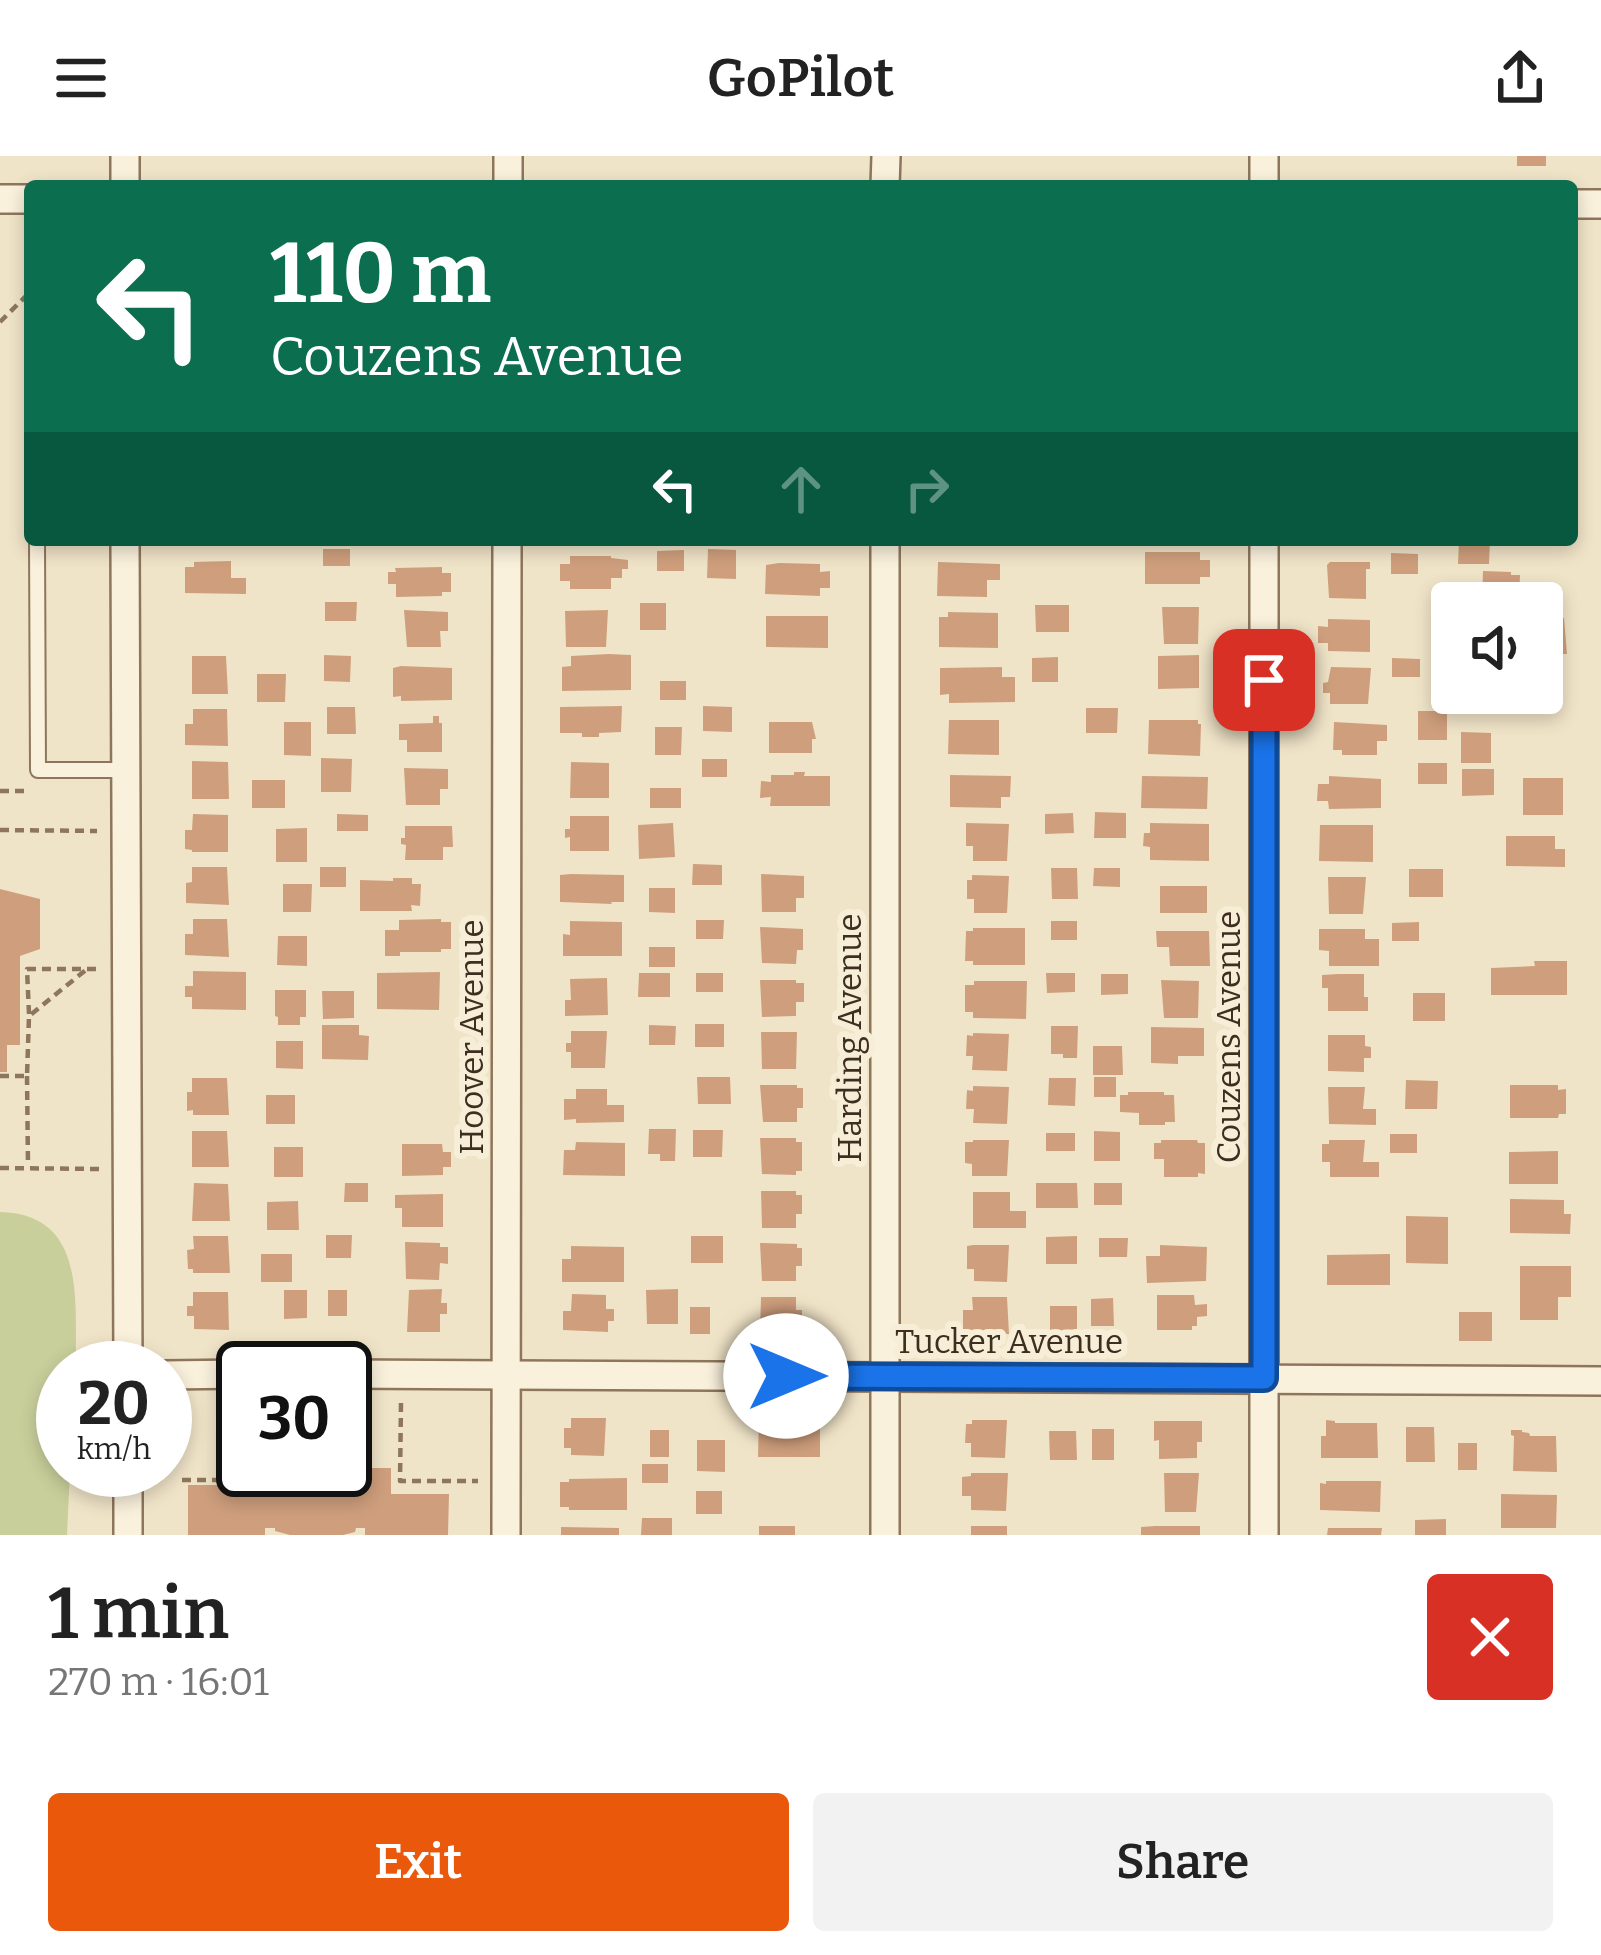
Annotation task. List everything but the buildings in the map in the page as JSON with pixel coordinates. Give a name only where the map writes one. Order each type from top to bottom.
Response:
[{"type":"street","points":[[125,546],[128,1341]]},
{"type":"street","name":"Hoover Avenue","points":[[506,1535],[508,546]]},
{"type":"street","name":"Harding Avenue","points":[[885,546],[885,1535]]},
{"type":"street","name":"Couzens Avenue","points":[[1264,546],[1264,1535]]},
{"type":"street","name":"Tucker Avenue","points":[[372,1375],[1601,1381]]},
{"type":"street","points":[[128,1497],[128,1535]]},
{"type":"lane","points":[[37,546],[38,770],[126,770]]},
{"type":"path","points":[[0,322],[24,298]]},
{"type":"path","points":[[0,830],[98,830]]},
{"type":"path","points":[[28,1168],[27,969],[96,968]]},
{"type":"path","points":[[29,1016],[87,969]]},
{"type":"path","points":[[0,1076],[27,1076]]},
{"type":"path","points":[[0,1168],[128,1168]]},
{"type":"path","points":[[401,1394],[400,1481],[478,1481]]},
{"type":"green space","points":[[0,1212],[28,1216],[48,1227],[61,1243],[74,1286],[76,1341],[36,1341],[36,1497],[69,1497],[67,1535],[0,1535]]},
{"type":"route","points":[[786,1376],[1264,1378],[1264,680]]}]
